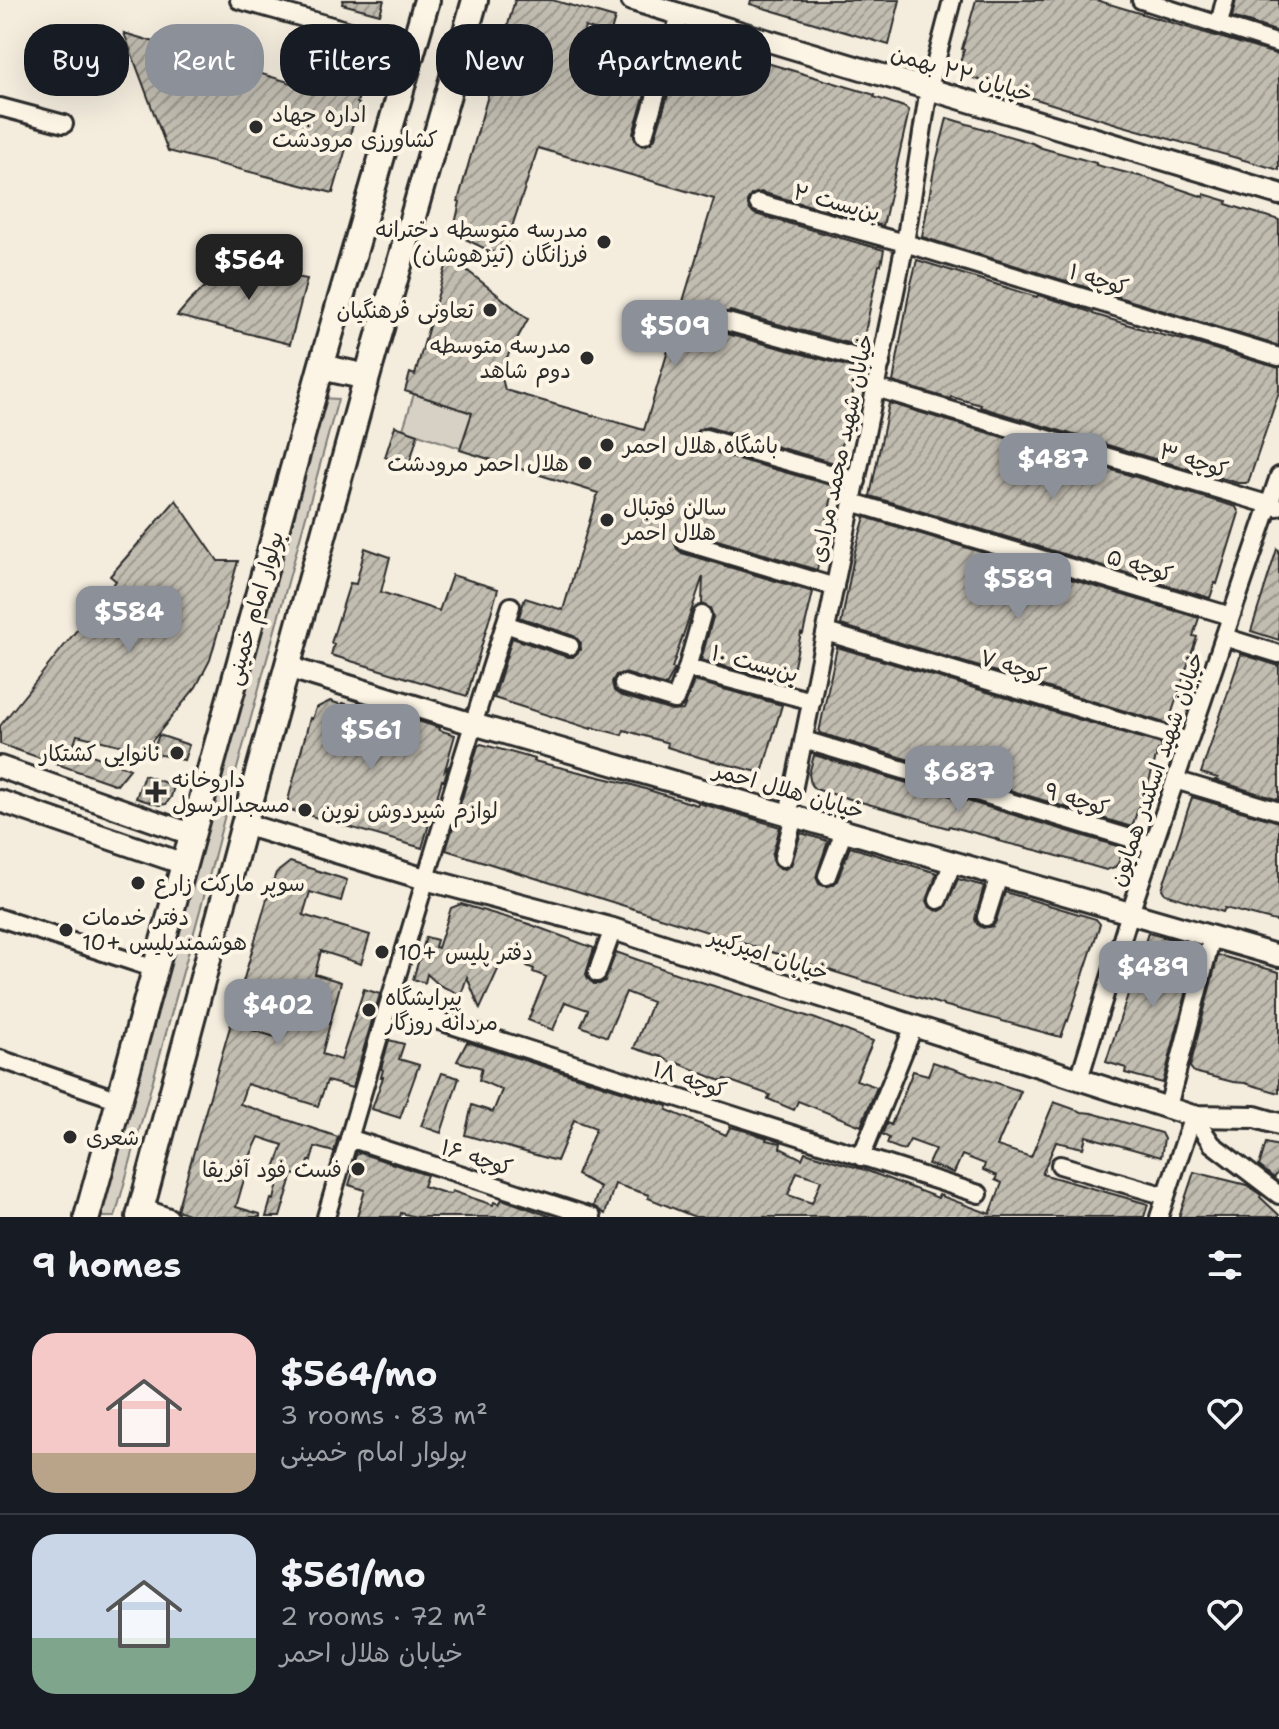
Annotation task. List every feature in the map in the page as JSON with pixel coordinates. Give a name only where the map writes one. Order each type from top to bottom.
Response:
[{"type":"main road","name":"بولوار امام خمینی","points":[[420,26],[427,0]]},
{"type":"main road","points":[[140,1212],[367,377],[475,0]]},
{"type":"main road","name":"بولوار امام خمینی","points":[[87,1217],[321,367],[400,96]]},
{"type":"main road","points":[[321,367],[367,377]]},
{"type":"street","points":[[239,0],[325,24]]},
{"type":"street","name":"خیابان ۲۲ بهمن","points":[[632,0],[1279,194]]},
{"type":"street","name":"خیابان شهید محمد مرادی","points":[[783,858],[905,243],[929,88],[952,0]]},
{"type":"street","points":[[1141,0],[1172,5],[1279,44]]},
{"type":"street","points":[[1219,24],[1225,0]]},
{"type":"street","points":[[644,135],[680,15]]},
{"type":"street","points":[[0,107],[64,124]]},
{"type":"street","name":"بن‌بست ۲","points":[[758,203],[905,243]]},
{"type":"street","name":"کوچه ۱","points":[[905,243],[1279,357]]},
{"type":"street","points":[[727,322],[881,364]]},
{"type":"street","name":"کوچه ۳","points":[[876,388],[1274,506]]},
{"type":"street","points":[[705,438],[857,481]]},
{"type":"street","name":"خیابان شهید اسکندر همایون","points":[[1079,1079],[1130,913],[1188,741],[1231,616],[1274,506],[1279,476]]},
{"type":"street","name":"کوچه ۵","points":[[852,502],[1231,616]]},
{"type":"street","points":[[685,542],[835,587]]},
{"type":"street","points":[[326,1217],[425,879],[511,606]]},
{"type":"street","points":[[623,684],[675,700],[702,615]]},
{"type":"street","points":[[505,624],[570,646]]},
{"type":"street","name":"کوچه ۷","points":[[826,632],[1188,741]]},
{"type":"street","points":[[1224,637],[1279,654]]},
{"type":"street","name":"خیابان هلال احمر","points":[[287,667],[473,724],[1279,956]]},
{"type":"street","name":"بن‌بست ۱۰","points":[[687,668],[812,701]]},
{"type":"street","name":"کوچه ۹","points":[[804,740],[1153,845]]},
{"type":"street","points":[[0,767],[191,834]]},
{"type":"street","points":[[1175,780],[1279,811]]},
{"type":"street","points":[[0,801],[184,864]]},
{"type":"street","name":"خیابان امیرکبیر","points":[[244,824],[425,879],[613,929],[1193,1116],[1255,1117],[1279,1124]]},
{"type":"street","points":[[155,854],[166,825]]},
{"type":"street","points":[[827,876],[844,831]]},
{"type":"street","points":[[938,900],[953,862]]},
{"type":"street","points":[[986,917],[999,876]]},
{"type":"street","points":[[0,918],[155,969]]},
{"type":"street","points":[[597,973],[613,929]]},
{"type":"street","points":[[1168,1107],[1212,936]]},
{"type":"street","name":"کوچه ۱۸","points":[[389,1005],[979,1194]]},
{"type":"street","points":[[861,1157],[914,1026]]},
{"type":"street","points":[[0,1059],[119,1100]]},
{"type":"street","points":[[1193,1116],[1212,1144],[1279,1195]]},
{"type":"street","points":[[1159,1217],[1193,1116]]},
{"type":"street","name":"کوچه ۱۶","points":[[349,1138],[592,1217]]},
{"type":"street","points":[[1060,1165],[1166,1196]]},
{"type":"street","points":[[140,1212],[169,1217]]},
{"type":"shaded area","points":[[414,394],[472,413],[460,448],[403,429]]},
{"type":"shaded area","points":[[322,398],[338,399],[204,896],[115,1217],[100,1217]]},
{"type":"building","points":[[343,0],[384,0],[380,14],[342,4]]},
{"type":"building","points":[[515,0],[552,0],[615,18],[613,24],[569,24],[569,96],[645,96],[633,133],[636,142],[642,146],[655,138],[668,96],[771,96],[771,64],[875,95],[909,111],[883,226],[761,192],[751,195],[747,201],[755,214],[884,250],[862,347],[730,311],[720,314],[716,320],[724,333],[858,369],[838,464],[708,427],[698,430],[694,436],[702,449],[834,486],[817,570],[688,531],[678,534],[674,540],[682,553],[813,592],[791,680],[784,682],[701,660],[713,617],[710,608],[702,604],[703,576],[672,668],[675,669],[666,686],[625,673],[616,675],[612,682],[614,691],[620,695],[672,711],[683,710],[694,681],[782,705],[762,773],[702,758],[667,747],[668,743],[624,730],[622,735],[591,729],[494,698],[512,638],[567,657],[573,657],[580,650],[581,643],[574,636],[519,617],[525,598],[563,610],[598,493],[460,450],[472,413],[405,391],[410,373],[415,375],[449,256],[528,319],[500,370],[505,390],[644,430],[714,199],[538,148],[502,257],[453,233],[458,201],[488,96],[553,96],[553,24],[508,24]]},
{"type":"building","points":[[751,0],[900,0],[889,45],[750,4]]},
{"type":"building","points":[[976,0],[1096,0],[1279,55],[1279,170],[1120,125],[961,74],[958,68]]},
{"type":"building","points":[[1236,0],[1279,0],[1279,32],[1232,17]]},
{"type":"building","name":"اداره جهاد کشاورزی مرودشت","points":[[129,34],[145,39],[145,89],[129,46]]},
{"type":"building","name":"اداره جهاد کشاورزی مرودشت","points":[[264,75],[280,79],[280,96],[359,96],[333,193],[168,151],[147,96],[264,96]]},
{"type":"building","points":[[947,118],[1096,165],[1227,201],[1226,204],[1279,220],[1279,346],[922,237]]},
{"type":"building","points":[[917,260],[1279,368],[1279,392],[1248,483],[1238,483],[981,405],[893,382]]},
{"type":"building","points":[[207,265],[232,265],[307,279],[290,344],[177,316],[212,280]]},
{"type":"building","points":[[889,403],[1236,507],[1239,513],[1210,598],[870,496]]},
{"type":"building","points":[[395,426],[418,434],[409,465],[385,457]]},
{"type":"building","points":[[176,500],[218,561],[238,561],[210,660],[196,687],[144,751],[77,735],[73,748],[130,769],[117,785],[0,744],[0,726],[116,581],[110,576]]},
{"type":"building","points":[[865,517],[1199,618],[1193,636],[1197,637],[1168,724],[841,625]]},
{"type":"building","points":[[365,548],[390,557],[381,592],[439,611],[452,575],[498,589],[467,696],[331,655],[334,644],[331,643],[350,583],[356,584]]},
{"type":"building","points":[[1279,550],[1279,640],[1251,631]]},
{"type":"building","points":[[837,647],[1161,744],[1164,753],[1158,750],[1132,827],[820,733]]},
{"type":"building","points":[[1241,654],[1279,666],[1279,800],[1201,773]]},
{"type":"building","points":[[330,701],[388,717],[389,712],[455,735],[422,848],[290,810],[287,804],[310,718],[316,708]]},
{"type":"building","points":[[159,735],[189,745],[184,760],[152,753]]},
{"type":"building","points":[[481,744],[780,827],[772,856],[779,868],[785,869],[791,865],[801,833],[828,841],[816,877],[819,884],[824,886],[837,881],[850,847],[937,873],[927,901],[935,910],[945,908],[958,879],[984,886],[975,919],[983,928],[993,926],[1005,892],[1096,919],[1100,924],[1061,1037],[943,1005],[446,850]]},
{"type":"building","points":[[814,755],[1124,848],[1118,864],[1106,870],[815,789],[809,774]]},
{"type":"building","name":"داروخانه مسجدالرسول","points":[[144,775],[174,786],[166,804],[136,798]]},
{"type":"building","points":[[1192,797],[1279,822],[1279,922],[1225,908],[1223,912],[1165,894],[1162,889]]},
{"type":"building","points":[[290,862],[347,880],[341,901],[310,892],[303,915],[370,935],[361,964],[321,951],[315,974],[341,982],[322,1054],[341,1060],[364,989],[380,994],[352,1088],[327,1081],[318,1106],[247,1084],[240,1104],[338,1137],[334,1152],[315,1147],[304,1177],[293,1174],[280,1217],[266,1217],[271,1199],[274,1200],[281,1170],[275,1168],[283,1145],[259,1137],[236,1207],[260,1214],[260,1217],[196,1217],[177,1210],[276,873]],"holes":[[[265,984],[293,993],[279,1038],[252,1030]]]},
{"type":"building","points":[[461,904],[594,948],[586,974],[594,984],[605,981],[616,952],[873,1041],[856,1080],[877,1087],[861,1126],[798,1101],[794,1110],[768,1099],[770,1095],[725,1079],[723,1082],[634,1048],[652,1002],[626,992],[607,1037],[581,1026],[588,1010],[565,1002],[553,1030],[528,1020],[546,977],[527,966],[529,960],[506,952],[480,1009],[467,977],[461,995],[439,985],[427,974],[425,983],[413,979],[426,937],[437,940],[435,947],[438,948],[451,908]]},
{"type":"building","points":[[1148,933],[1194,945],[1188,969],[1193,967],[1163,1083],[1125,1073],[1126,1068],[1106,1062]]},
{"type":"building","points":[[1218,955],[1279,972],[1279,1093],[1194,1072],[1190,1067]]},
{"type":"building","points":[[389,1040],[404,1044],[399,1059],[419,1065],[400,1118],[372,1109],[383,1077],[381,1069]]},
{"type":"building","points":[[467,1042],[668,1106],[667,1110],[726,1135],[730,1127],[750,1132],[781,1143],[780,1148],[802,1159],[805,1152],[990,1214],[1002,1183],[995,1180],[997,1176],[983,1170],[985,1164],[962,1155],[954,1173],[928,1164],[935,1149],[910,1140],[903,1150],[887,1144],[889,1138],[882,1134],[887,1123],[891,1125],[913,1071],[928,1075],[933,1062],[1021,1091],[997,1146],[1031,1157],[1054,1102],[1161,1133],[1164,1139],[1161,1157],[1086,1136],[1083,1148],[1056,1142],[1042,1174],[1148,1204],[1144,1217],[695,1217],[648,1198],[649,1195],[615,1184],[605,1214],[593,1206],[600,1187],[577,1175],[596,1128],[574,1120],[557,1161],[465,1135],[472,1105],[493,1112],[502,1090],[479,1080],[482,1068],[457,1061]],"holes":[[[797,1172],[821,1180],[812,1203],[788,1195]]]},
{"type":"building","points":[[442,1073],[459,1078],[441,1133],[421,1126]]},
{"type":"building","points":[[1266,1143],[1279,1146],[1279,1172],[1274,1178],[1259,1166]]},
{"type":"building","points":[[360,1153],[427,1175],[423,1186],[445,1193],[451,1194],[452,1191],[493,1205],[494,1202],[499,1204],[502,1199],[552,1217],[416,1217],[401,1213],[400,1217],[357,1217],[365,1190],[349,1185],[356,1155]]},
{"type":"building","points":[[1194,1172],[1247,1185],[1261,1195],[1279,1217],[1179,1217]]},
{"type":"place","name":"اداره جهاد کشاورزی مرودشت","points":[[256,127]]},
{"type":"place","name":"مدرسه متوسطه دخترانه فرزانگان (تیزهوشان)","points":[[604,242]]},
{"type":"place","name":"تعاونی فرهنگیان","points":[[490,310]]},
{"type":"place","name":"مدرسه متوسطه دوم شاهد","points":[[587,358]]},
{"type":"place","name":"باشگاه هلال احمر","points":[[607,445]]},
{"type":"place","name":"هلال احمر مرودشت","points":[[585,463]]},
{"type":"place","name":"سالن فوتبال هلال احمر","points":[[607,520]]},
{"type":"place","name":"نانوایی کشتکار","points":[[177,753]]},
{"type":"place","name":"داروخانه مسجدالرسول","points":[[156,792]]},
{"type":"place","name":"لوازم شیردوش نوین","points":[[305,810]]},
{"type":"place","name":"سوپر مارکت زارع","points":[[138,883]]},
{"type":"place","name":"دفتر خدمات هوشمندپلیس +10","points":[[66,930]]},
{"type":"place","name":"دفتر پلیس +10","points":[[382,952]]},
{"type":"place","name":"پیرایشگاه مردانه روزگار","points":[[369,1010]]},
{"type":"place","name":"شعری","points":[[70,1137]]},
{"type":"place","name":"فست فود آفریقا","points":[[358,1169]]}]
